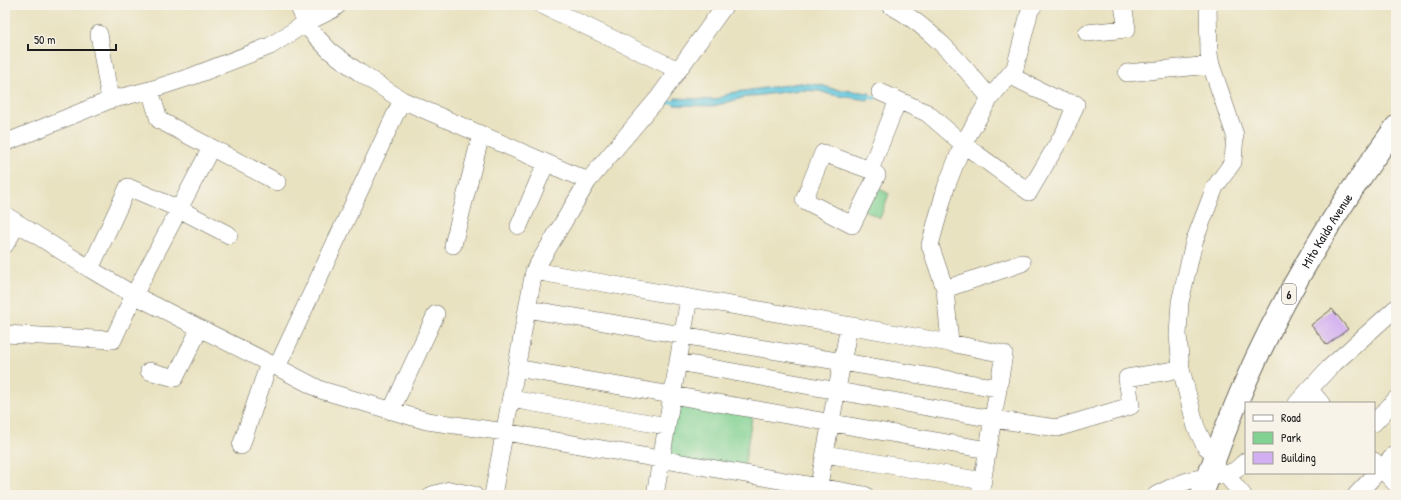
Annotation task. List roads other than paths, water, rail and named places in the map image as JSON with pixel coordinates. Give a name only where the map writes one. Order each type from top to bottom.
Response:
[{"type":"highway","name":"Mito Kaido Avenue","points":[[1212,482],[1216,455],[1247,380],[1278,315],[1319,241],[1363,172],[1396,127]]},
{"type":"street","points":[[298,5],[309,29],[330,51],[360,74],[402,100],[588,181]]},
{"type":"street","points":[[5,143],[110,100],[150,90],[194,76],[270,46],[338,5]]},
{"type":"street","points":[[542,5],[678,70]]},
{"type":"street","points":[[493,495],[534,272],[588,181],[659,97],[725,5]]},
{"type":"street","points":[[950,343],[945,289],[930,245],[946,187],[963,144],[990,98],[1015,68],[1030,10],[1034,5]]},
{"type":"street","points":[[1087,33],[1127,29],[1123,5]]},
{"type":"street","points":[[1208,5],[1209,54],[1211,65],[1235,135],[1233,162],[1215,187],[1194,242],[1180,302],[1178,335],[1181,369],[1196,427],[1205,446],[1216,455]]},
{"type":"street","points":[[898,7],[932,34],[968,71],[990,98]]},
{"type":"street","points":[[98,34],[110,100]]},
{"type":"street","points":[[1127,73],[1211,65]]},
{"type":"street","points":[[880,92],[927,113],[963,144],[1029,192],[1065,131],[1076,104],[1059,100],[1009,75]]},
{"type":"street","points":[[150,90],[159,120],[277,182]]},
{"type":"street","points":[[241,446],[273,365],[402,100]]},
{"type":"street","points":[[870,170],[898,100]]},
{"type":"street","points":[[453,245],[481,135]]},
{"type":"street","points":[[5,334],[113,340],[134,295],[211,148]]},
{"type":"street","points":[[823,152],[870,170],[877,176],[852,225],[804,200],[823,152]]},
{"type":"street","points":[[519,226],[546,163]]},
{"type":"street","points":[[90,269],[128,187],[179,209],[229,235]]},
{"type":"street","points":[[5,245],[11,219],[134,295],[321,390],[427,421],[505,432],[662,460],[818,491],[866,495]]},
{"type":"street","points":[[945,289],[1022,263]]},
{"type":"street","points":[[534,272],[950,343],[1004,354],[981,488],[824,454]]},
{"type":"street","points":[[655,495],[689,298]]},
{"type":"street","points":[[527,308],[998,388]]},
{"type":"street","points":[[1298,402],[1329,368],[1396,308]]},
{"type":"street","points":[[391,410],[436,314]]},
{"type":"street","points":[[818,491],[849,326]]},
{"type":"street","points":[[149,371],[175,378],[200,328]]},
{"type":"street","points":[[678,362],[993,419],[1057,428],[1131,406],[1127,378],[1181,369]]},
{"type":"street","points":[[516,368],[988,450]]},
{"type":"street","points":[[1309,389],[1320,402]]},
{"type":"street","points":[[1375,422],[1396,398]]},
{"type":"street","points":[[511,399],[667,426]]},
{"type":"street","points":[[1396,453],[1378,465],[1396,484]]},
{"type":"street","points":[[1156,495],[1178,484],[1212,482],[1235,471],[1245,462]]},
{"type":"street","points":[[1356,495],[1371,474]]},
{"type":"street","points":[[1212,482],[1243,495]]},
{"type":"street","points":[[440,494],[450,490],[474,495]]},
{"type":"water","points":[[800,83],[821,85],[833,89],[870,93],[868,100],[832,95],[819,91],[800,90],[746,97],[714,106],[674,105],[675,98],[714,100],[731,93]]},
{"type":"waterway","points":[[865,96],[875,98]]},
{"type":"waterway","points":[[668,102],[679,102]]}]
